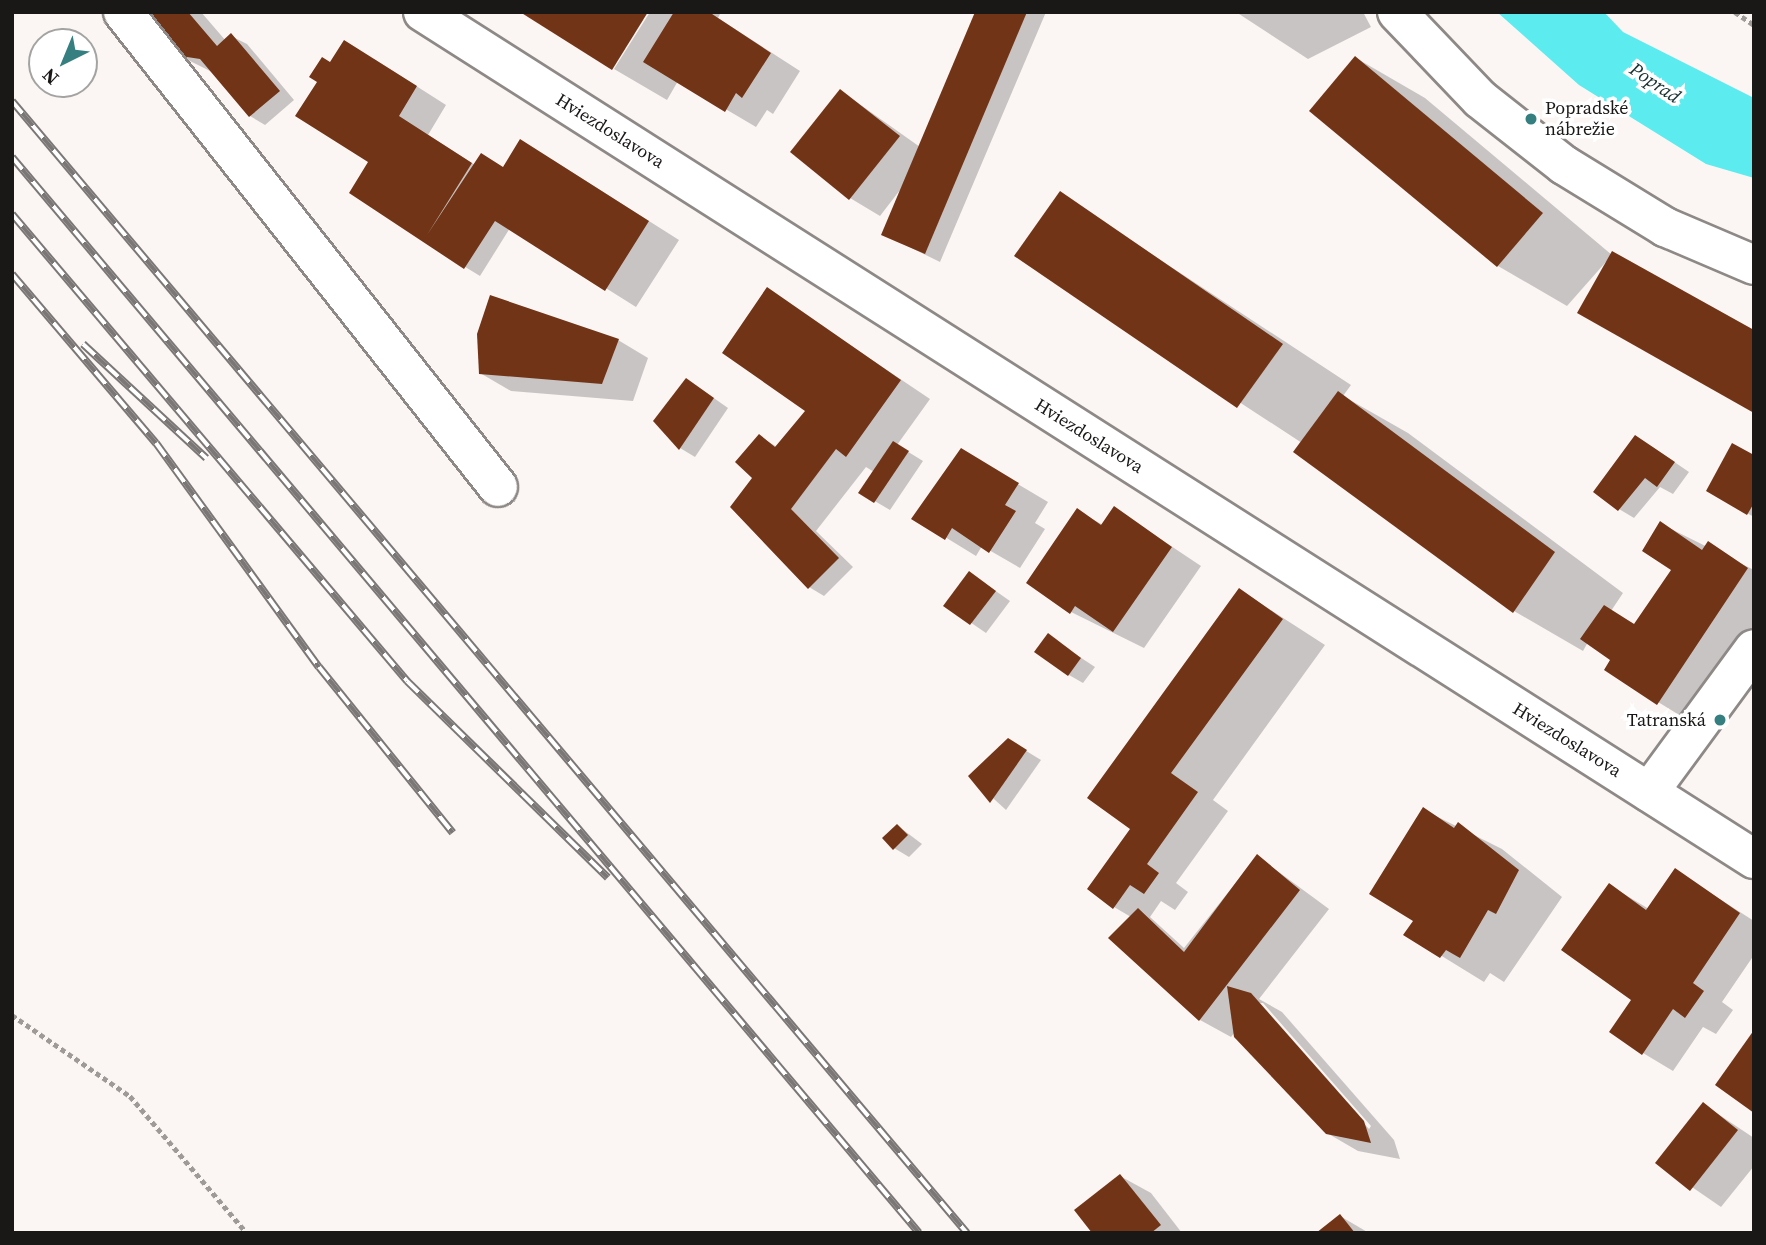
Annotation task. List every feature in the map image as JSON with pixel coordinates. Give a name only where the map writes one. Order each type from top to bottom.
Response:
[{"type":"street","points":[[122,12],[498,487]]},
{"type":"street","name":"Hviezdoslavova","points":[[423,12],[1754,859]]},
{"type":"street","points":[[1397,12],[1480,99],[1564,165],[1665,227],[1754,265]]},
{"type":"street","points":[[1649,792],[1754,649]]},
{"type":"path","points":[[1735,12],[1754,24]]},
{"type":"path","points":[[12,1015],[130,1096],[247,1233]]},
{"type":"water","name":"Poprad","points":[[1497,12],[1604,12],[1623,32],[1754,98],[1754,178],[1706,164],[1579,85]]},
{"type":"building","points":[[141,12],[188,12],[217,46],[231,33],[280,91],[249,117],[200,59],[174,55]]},
{"type":"building","points":[[520,12],[648,12],[612,70]]},
{"type":"building","points":[[674,12],[709,12],[771,53],[742,98],[736,93],[725,112],[643,62]]},
{"type":"building","points":[[975,12],[1027,12],[925,254],[881,235]]},
{"type":"building","points":[[344,40],[417,86],[399,116],[472,163],[427,235],[481,153],[503,167],[520,139],[649,221],[605,291],[495,221],[464,269],[349,193],[368,162],[295,116],[317,82],[309,77],[322,57],[330,62]]},
{"type":"building","points":[[1355,56],[1543,213],[1497,267],[1309,111]]},
{"type":"building","points":[[840,89],[900,136],[849,200],[790,152]]},
{"type":"building","points":[[1060,191],[1283,344],[1237,408],[1014,256]]},
{"type":"building","points":[[1612,251],[1754,330],[1754,413],[1577,313]]},
{"type":"building","points":[[767,287],[901,380],[846,457],[836,449],[791,509],[839,558],[808,589],[730,507],[752,478],[735,462],[759,434],[775,447],[805,411],[722,353]]},
{"type":"building","points":[[490,295],[619,339],[602,384],[479,374],[477,334]]},
{"type":"building","points":[[686,378],[714,398],[679,450],[653,421]]},
{"type":"building","points":[[1338,391],[1555,552],[1513,613],[1293,452]]},
{"type":"building","points":[[1635,435],[1675,462],[1657,487],[1645,478],[1618,511],[1593,492]]},
{"type":"building","points":[[893,441],[909,451],[874,503],[858,493]]},
{"type":"building","points":[[1732,443],[1754,455],[1754,503],[1747,515],[1706,491]]},
{"type":"building","points":[[961,448],[1019,483],[1005,505],[1016,511],[989,553],[952,528],[945,540],[911,519]]},
{"type":"building","points":[[1114,506],[1172,547],[1113,632],[1075,606],[1070,614],[1026,583],[1077,508],[1101,525]]},
{"type":"building","points":[[1660,521],[1702,550],[1708,541],[1748,568],[1657,705],[1604,670],[1610,660],[1580,639],[1604,605],[1634,624],[1671,570],[1642,551]]},
{"type":"building","points":[[969,571],[996,591],[970,625],[943,606]]},
{"type":"building","points":[[1239,588],[1283,619],[1171,773],[1198,792],[1147,864],[1159,873],[1144,894],[1130,885],[1113,909],[1087,889],[1130,829],[1087,798]]},
{"type":"building","points":[[1048,633],[1081,658],[1068,676],[1034,652]]},
{"type":"building","points":[[1008,738],[1027,750],[990,803],[968,776]]},
{"type":"building","points":[[1423,807],[1454,828],[1458,822],[1519,870],[1496,914],[1488,910],[1460,958],[1446,950],[1440,958],[1403,935],[1413,921],[1369,894]]},
{"type":"building","points":[[897,824],[908,835],[893,850],[882,838]]},
{"type":"building","points":[[1257,854],[1300,890],[1199,1021],[1108,938],[1138,908],[1184,952]]},
{"type":"building","points":[[1675,868],[1740,913],[1693,983],[1704,991],[1685,1018],[1673,1009],[1642,1055],[1609,1032],[1631,1000],[1561,950],[1609,883],[1646,910]]},
{"type":"building","points":[[1227,986],[1251,993],[1364,1121],[1371,1143],[1326,1134],[1234,1037]]},
{"type":"building","points":[[1754,1030],[1754,1113],[1715,1085]]},
{"type":"building","points":[[1703,1102],[1738,1130],[1690,1191],[1655,1163]]},
{"type":"building","points":[[1120,1174],[1161,1225],[1151,1233],[1092,1233],[1074,1210]]},
{"type":"building","points":[[1340,1214],[1355,1233],[1316,1233]]},
{"type":"railway","points":[[12,101],[967,1233]]},
{"type":"railway","points":[[12,157],[919,1233]]},
{"type":"railway","points":[[12,214],[407,681],[608,878]]},
{"type":"railway","points":[[12,274],[156,443],[319,667],[453,833]]},
{"type":"railway","points":[[83,344],[206,458]]},
{"type":"place","name":"Popradské nábrežie","points":[[1531,119]]},
{"type":"place","name":"Tatranská","points":[[1720,720]]}]
